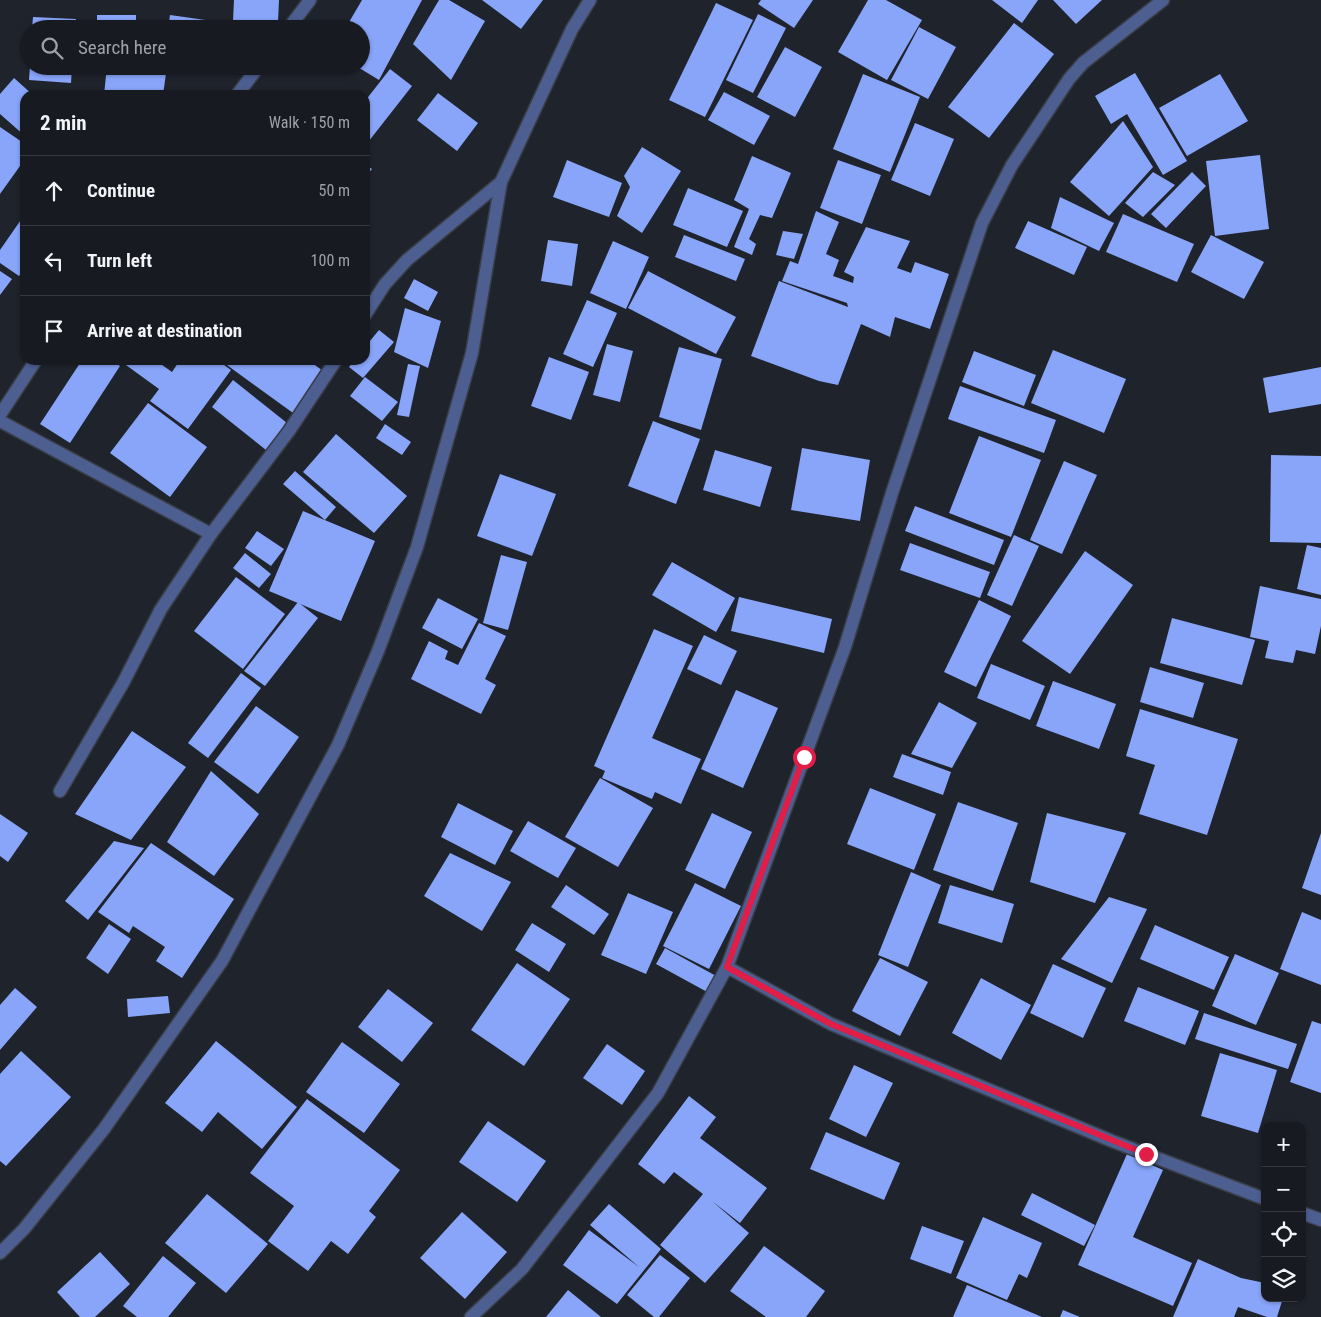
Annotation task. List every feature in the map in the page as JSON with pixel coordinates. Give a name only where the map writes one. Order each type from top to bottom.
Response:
[{"type":"street","points":[[295,20],[310,0]]},
{"type":"street","points":[[0,1253],[24,1229],[104,1129],[222,961],[338,745],[378,651],[417,547],[472,353],[502,182],[572,29],[590,0]]},
{"type":"street","points":[[471,1317],[522,1269],[658,1093],[727,967],[846,647],[892,492],[982,223],[1012,165],[1069,79],[1083,63],[1163,0]]},
{"type":"street","points":[[241,90],[252,75]]},
{"type":"street","points":[[370,307],[385,284],[408,260],[502,182]]},
{"type":"street","points":[[0,415],[33,365]]},
{"type":"street","points":[[60,791],[123,683],[161,609],[211,534],[289,431],[333,365]]},
{"type":"street","points":[[0,421],[211,534]]},
{"type":"street","points":[[727,967],[831,1024],[1112,1141],[1261,1197]]},
{"type":"street","points":[[1306,1214],[1321,1220]]},
{"type":"building","points":[[234,0],[279,0],[278,20],[233,20]]},
{"type":"building","points":[[362,0],[422,0],[379,80],[370,75],[370,20],[350,20]]},
{"type":"building","points":[[439,0],[449,0],[485,21],[451,80],[413,44]]},
{"type":"building","points":[[482,0],[543,0],[521,29]]},
{"type":"building","points":[[761,0],[813,0],[794,28],[758,4]]},
{"type":"building","points":[[868,0],[886,0],[922,20],[887,80],[838,52]]},
{"type":"building","points":[[992,0],[1038,0],[1022,23]]},
{"type":"building","points":[[1053,0],[1102,0],[1076,24]]},
{"type":"building","points":[[716,3],[753,20],[705,117],[669,100]]},
{"type":"building","points":[[758,14],[786,28],[753,93],[726,80]]},
{"type":"building","points":[[97,15],[136,15],[136,20],[97,20]]},
{"type":"building","points":[[170,15],[205,20],[169,20]]},
{"type":"building","points":[[33,17],[76,19],[76,20],[33,20]]},
{"type":"building","points":[[1014,23],[1054,54],[989,138],[948,107]]},
{"type":"building","points":[[919,27],[956,47],[928,99],[891,80]]},
{"type":"building","points":[[785,47],[822,67],[795,117],[757,97]]},
{"type":"building","points":[[390,69],[412,86],[370,140],[370,95]]},
{"type":"building","points":[[1135,73],[1187,161],[1163,175],[1127,114],[1111,124],[1095,96]]},
{"type":"building","points":[[863,74],[920,97],[890,172],[833,149]]},
{"type":"building","points":[[1220,74],[1248,121],[1187,156],[1159,108]]},
{"type":"building","points":[[29,75],[71,75],[71,83],[29,80]]},
{"type":"building","points":[[106,75],[166,75],[164,90],[105,90]]},
{"type":"building","points":[[14,78],[27,90],[20,90],[20,132],[0,114],[0,94]]},
{"type":"building","points":[[724,92],[770,116],[754,145],[708,120]]},
{"type":"building","points":[[438,93],[478,123],[457,151],[417,120]]},
{"type":"building","points":[[1123,121],[1153,167],[1109,216],[1070,182]]},
{"type":"building","points":[[915,123],[954,139],[930,196],[891,180]]},
{"type":"building","points":[[0,127],[20,141],[20,166],[0,194]]},
{"type":"building","points":[[642,147],[681,171],[642,233],[617,216],[630,187],[624,176]]},
{"type":"building","points":[[1260,155],[1269,229],[1215,236],[1206,161]]},
{"type":"building","points":[[752,156],[791,173],[772,218],[760,215],[749,239],[756,244],[752,255],[734,247],[749,209],[734,200]]},
{"type":"building","points":[[567,160],[622,183],[609,217],[553,197]]},
{"type":"building","points":[[838,160],[881,175],[862,224],[820,208]]},
{"type":"building","points":[[1153,172],[1175,185],[1143,217],[1125,203]]},
{"type":"building","points":[[1192,172],[1206,186],[1166,228],[1151,214]]},
{"type":"building","points":[[688,188],[743,211],[727,247],[673,225]]},
{"type":"building","points":[[1060,197],[1114,223],[1099,251],[1051,228]]},
{"type":"building","points":[[816,211],[839,222],[826,254],[839,260],[833,276],[853,283],[854,277],[844,272],[866,227],[910,241],[897,268],[911,273],[915,262],[949,274],[930,329],[895,317],[890,337],[861,324],[838,385],[819,381],[751,356],[779,281],[848,307],[847,303],[782,281],[790,261],[798,264]]},
{"type":"building","points":[[1123,214],[1194,244],[1177,282],[1106,252]]},
{"type":"building","points":[[20,221],[19,276],[0,263],[0,250]]},
{"type":"building","points":[[1028,221],[1087,247],[1074,275],[1015,248]]},
{"type":"building","points":[[783,231],[803,234],[794,259],[776,255]]},
{"type":"building","points":[[684,235],[745,259],[736,281],[675,257]]},
{"type":"building","points":[[1211,235],[1264,262],[1244,299],[1191,272]]},
{"type":"building","points":[[548,240],[578,244],[572,286],[541,281]]},
{"type":"building","points":[[613,241],[649,257],[626,309],[590,293]]},
{"type":"building","points":[[0,271],[12,279],[0,295]]},
{"type":"building","points":[[648,271],[736,317],[716,354],[628,308]]},
{"type":"building","points":[[414,279],[438,292],[428,311],[404,298]]},
{"type":"building","points":[[587,300],[617,313],[593,367],[563,354]]},
{"type":"building","points":[[405,308],[441,321],[428,368],[394,352]]},
{"type":"building","points":[[379,330],[394,342],[363,378],[349,367],[351,365],[370,365],[370,341]]},
{"type":"building","points":[[607,344],[633,351],[620,402],[593,395]]},
{"type":"building","points":[[679,347],[722,359],[701,430],[659,417]]},
{"type":"building","points":[[1053,350],[1126,379],[1104,433],[1031,403]]},
{"type":"building","points":[[974,351],[1036,375],[1024,406],[962,382]]},
{"type":"building","points":[[549,357],[589,372],[571,420],[531,406]]},
{"type":"building","points":[[408,364],[420,366],[409,417],[397,415]]},
{"type":"building","points":[[79,365],[120,366],[70,443],[40,424]]},
{"type":"building","points":[[126,365],[162,365],[172,372],[177,365],[224,365],[231,370],[188,429],[150,401],[159,389]]},
{"type":"building","points":[[227,365],[315,365],[323,371],[293,413]]},
{"type":"building","points":[[1321,367],[1321,404],[1269,413],[1263,378]]},
{"type":"building","points":[[365,377],[398,402],[382,421],[350,396]]},
{"type":"building","points":[[233,380],[287,423],[266,450],[212,407]]},
{"type":"building","points":[[960,386],[1056,420],[1044,453],[948,419]]},
{"type":"building","points":[[148,403],[207,447],[170,497],[110,453]]},
{"type":"building","points":[[653,421],[700,439],[676,504],[628,486]]},
{"type":"building","points":[[385,424],[411,442],[402,455],[376,438]]},
{"type":"building","points":[[336,434],[407,496],[374,533],[303,472]]},
{"type":"building","points":[[979,436],[1041,460],[1011,537],[949,513]]},
{"type":"building","points":[[802,448],[870,460],[860,521],[791,510]]},
{"type":"building","points":[[715,450],[772,467],[760,507],[703,490]]},
{"type":"building","points":[[1271,455],[1321,456],[1321,543],[1270,542]]},
{"type":"building","points":[[1064,461],[1097,475],[1062,554],[1030,540]]},
{"type":"building","points":[[295,471],[336,507],[325,520],[283,484]]},
{"type":"building","points":[[500,474],[556,494],[532,556],[477,536]]},
{"type":"building","points":[[915,506],[1004,540],[994,565],[905,531]]},
{"type":"building","points":[[303,511],[375,541],[341,621],[269,591]]},
{"type":"building","points":[[257,531],[284,549],[271,566],[245,548]]},
{"type":"building","points":[[1014,535],[1039,546],[1012,606],[987,595]]},
{"type":"building","points":[[910,543],[990,572],[980,598],[900,570]]},
{"type":"building","points":[[1307,545],[1321,548],[1321,595],[1297,589]]},
{"type":"building","points":[[1085,551],[1133,585],[1070,674],[1022,641]]},
{"type":"building","points":[[245,553],[271,574],[259,588],[233,568]]},
{"type":"building","points":[[501,555],[527,562],[508,630],[483,623]]},
{"type":"building","points":[[672,562],[735,598],[716,632],[652,595]]},
{"type":"building","points":[[236,577],[285,614],[243,669],[194,631]]},
{"type":"building","points":[[1260,586],[1321,599],[1321,626],[1315,654],[1296,650],[1293,663],[1265,658],[1269,641],[1250,637]]},
{"type":"building","points":[[739,597],[832,619],[824,653],[731,631]]},
{"type":"building","points":[[438,598],[478,619],[462,649],[422,628]]},
{"type":"building","points":[[979,600],[1011,616],[976,687],[944,672]]},
{"type":"building","points":[[298,602],[318,618],[265,686],[244,671]]},
{"type":"building","points":[[1172,618],[1255,640],[1242,685],[1160,663]]},
{"type":"building","points":[[479,623],[506,636],[485,679],[496,685],[481,714],[411,679],[429,641],[448,651],[445,659],[458,665]]},
{"type":"building","points":[[654,629],[693,646],[652,738],[701,759],[681,804],[655,792],[652,799],[602,778],[605,771],[594,766]]},
{"type":"building","points":[[704,635],[737,651],[721,685],[687,669]]},
{"type":"building","points":[[991,664],[1045,686],[1030,720],[977,698]]},
{"type":"building","points":[[1150,667],[1204,683],[1193,718],[1140,702]]},
{"type":"building","points":[[241,673],[261,688],[208,758],[188,743]]},
{"type":"building","points":[[1053,681],[1116,704],[1099,749],[1036,726]]},
{"type":"building","points":[[736,690],[778,708],[743,788],[701,769]]},
{"type":"building","points":[[939,702],[977,723],[952,768],[911,754]]},
{"type":"building","points":[[256,706],[299,737],[258,794],[214,762]]},
{"type":"building","points":[[1140,709],[1238,739],[1207,835],[1139,814],[1155,765],[1126,756]]},
{"type":"building","points":[[132,731],[186,767],[131,840],[75,814]]},
{"type":"building","points":[[902,754],[951,772],[943,795],[893,777]]},
{"type":"building","points":[[211,771],[259,814],[214,876],[167,842]]},
{"type":"building","points":[[600,778],[653,808],[618,867],[565,837]]},
{"type":"building","points":[[870,788],[936,814],[914,870],[847,844]]},
{"type":"building","points":[[958,802],[1018,823],[993,891],[933,870]]},
{"type":"building","points":[[458,803],[513,831],[495,865],[441,837]]},
{"type":"building","points":[[712,813],[752,832],[725,889],[685,870]]},
{"type":"building","points":[[1047,813],[1126,833],[1095,903],[1030,882]]},
{"type":"building","points":[[0,814],[28,833],[8,862],[0,856]]},
{"type":"building","points":[[528,821],[576,848],[558,878],[510,851]]},
{"type":"building","points":[[1321,833],[1321,895],[1302,888]]},
{"type":"building","points":[[114,841],[144,848],[88,920],[65,901]]},
{"type":"building","points":[[151,843],[234,899],[182,978],[156,961],[165,947],[133,926],[129,933],[98,912]]},
{"type":"building","points":[[450,853],[511,882],[482,931],[424,896]]},
{"type":"building","points":[[911,872],[941,885],[908,967],[878,955]]},
{"type":"building","points":[[695,883],[741,906],[709,969],[663,946]]},
{"type":"building","points":[[566,885],[609,914],[594,935],[551,907]]},
{"type":"building","points":[[950,885],[1014,904],[1002,943],[938,923]]},
{"type":"building","points":[[628,893],[673,912],[646,974],[601,955]]},
{"type":"building","points":[[1109,897],[1147,909],[1112,983],[1061,959]]},
{"type":"building","points":[[1302,912],[1321,920],[1321,985],[1280,969]]},
{"type":"building","points":[[532,923],[566,944],[549,972],[515,950]]},
{"type":"building","points":[[109,924],[131,939],[108,974],[86,958]]},
{"type":"building","points":[[1155,925],[1229,957],[1214,990],[1140,959]]},
{"type":"building","points":[[665,948],[718,977],[709,993],[656,964]]},
{"type":"building","points":[[1235,954],[1279,973],[1256,1025],[1212,1006]]},
{"type":"building","points":[[880,958],[928,982],[900,1036],[852,1011]]},
{"type":"building","points":[[517,963],[570,999],[524,1066],[471,1030]]},
{"type":"building","points":[[1053,964],[1106,988],[1083,1038],[1030,1013]]},
{"type":"building","points":[[981,978],[1031,1005],[1001,1060],[952,1033]]},
{"type":"building","points":[[1138,987],[1199,1011],[1185,1045],[1124,1021]]},
{"type":"building","points":[[15,988],[37,1007],[0,1050],[0,1005]]},
{"type":"building","points":[[388,989],[433,1023],[402,1062],[358,1027]]},
{"type":"building","points":[[168,996],[170,1013],[128,1017],[127,999]]},
{"type":"building","points":[[1204,1013],[1297,1044],[1288,1069],[1195,1039]]},
{"type":"building","points":[[1312,1021],[1321,1024],[1321,1093],[1290,1082]]},
{"type":"building","points":[[216,1041],[297,1107],[262,1149],[218,1112],[202,1132],[165,1103]]},
{"type":"building","points":[[342,1042],[400,1084],[364,1133],[306,1092]]},
{"type":"building","points":[[607,1044],[645,1071],[622,1105],[583,1078]]},
{"type":"building","points":[[21,1051],[71,1097],[6,1166],[0,1161],[0,1074]]},
{"type":"building","points":[[1220,1053],[1277,1070],[1258,1133],[1201,1116]]},
{"type":"building","points":[[854,1065],[893,1083],[866,1137],[829,1119]]},
{"type":"building","points":[[689,1096],[716,1117],[700,1138],[767,1188],[740,1223],[712,1201],[749,1233],[705,1283],[660,1245],[703,1194],[674,1172],[664,1184],[638,1164]]},
{"type":"building","points":[[307,1099],[400,1170],[369,1211],[376,1217],[348,1254],[331,1241],[308,1271],[268,1241],[294,1206],[250,1173]]},
{"type":"building","points":[[488,1121],[546,1161],[517,1202],[459,1162]]},
{"type":"building","points":[[826,1132],[900,1163],[884,1200],[810,1169]]},
{"type":"building","points":[[1127,1154],[1163,1170],[1133,1237],[1192,1263],[1173,1306],[1078,1265]]},
{"type":"building","points":[[1032,1193],[1095,1225],[1084,1246],[1021,1215]]},
{"type":"building","points":[[207,1194],[268,1244],[226,1293],[165,1243]]},
{"type":"building","points":[[609,1204],[661,1249],[617,1304],[563,1265],[589,1230],[639,1267],[590,1225]]},
{"type":"building","points":[[462,1212],[507,1252],[465,1299],[420,1258]]},
{"type":"building","points":[[983,1217],[1042,1243],[1027,1278],[1019,1274],[1007,1300],[956,1278]]},
{"type":"building","points":[[922,1226],[964,1241],[951,1274],[910,1259]]},
{"type":"building","points":[[764,1246],[825,1291],[806,1317],[766,1317],[730,1291]]},
{"type":"building","points":[[100,1252],[130,1284],[95,1317],[80,1317],[57,1292]]},
{"type":"building","points":[[660,1255],[690,1278],[659,1317],[654,1317],[627,1295]]},
{"type":"building","points":[[163,1256],[196,1283],[168,1317],[137,1317],[123,1306]]},
{"type":"building","points":[[1198,1259],[1241,1278],[1261,1282],[1261,1302],[1282,1302],[1277,1317],[1267,1317],[1238,1307],[1234,1317],[1173,1317]]},
{"type":"building","points":[[967,1285],[1042,1317],[953,1317]]},
{"type":"building","points":[[568,1290],[601,1317],[546,1317]]},
{"type":"building","points":[[1063,1310],[1080,1317],[1060,1317]]},
{"type":"route","points":[[804,757],[727,967],[831,1024],[1146,1154]]}]
